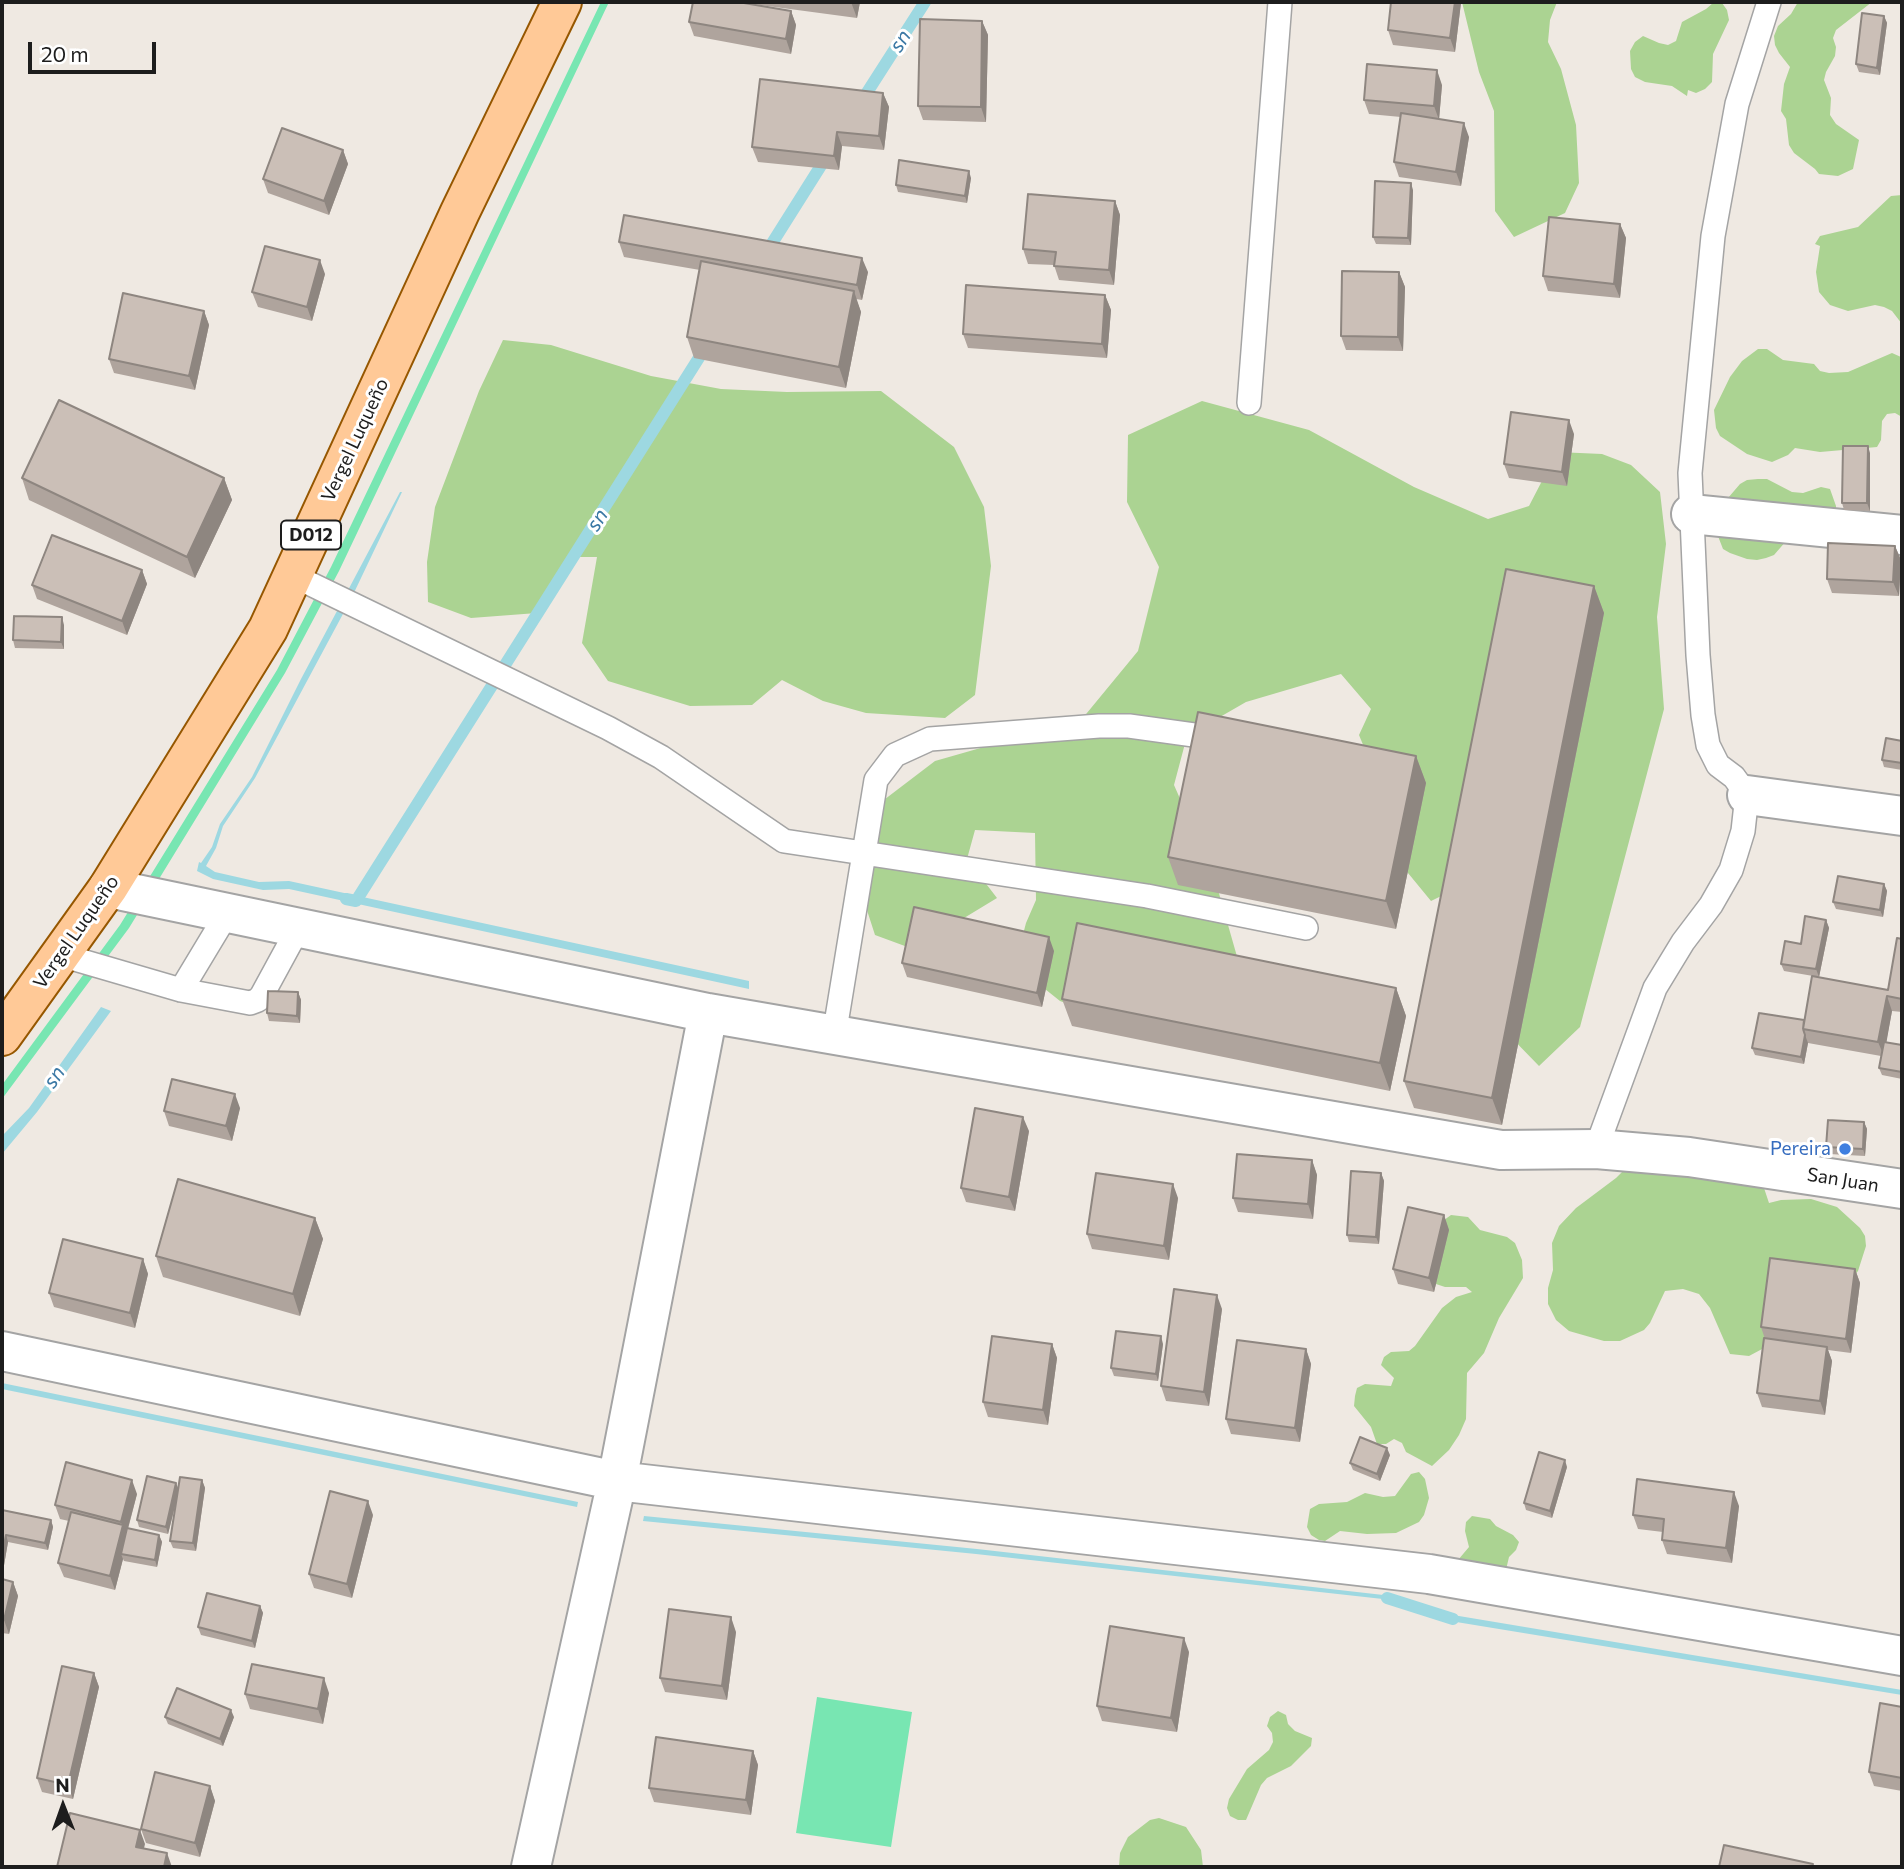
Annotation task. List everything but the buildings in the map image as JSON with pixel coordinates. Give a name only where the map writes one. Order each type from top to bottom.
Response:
[{"type":"main road","name":"Vergel Luqueño","points":[[2,1036],[108,888],[268,629],[460,212],[562,2]]},
{"type":"street","points":[[1692,514],[1902,535]]},
{"type":"street","points":[[1746,795],[1902,816]]},
{"type":"street","name":"San Juan","points":[[108,888],[708,1013],[1501,1150],[1596,1149],[1701,1159],[1902,1189]]},
{"type":"street","points":[[531,1867],[617,1481],[708,1013]]},
{"type":"street","points":[[2,1351],[617,1481],[1429,1574],[1902,1656]]},
{"type":"lane","points":[[1249,403],[1280,2]]},
{"type":"lane","points":[[1596,1149],[1655,988],[1683,942],[1711,905],[1731,870],[1743,831],[1746,795],[1734,777],[1718,765],[1708,744],[1698,655],[1690,473],[1713,236],[1737,104],[1769,2]]},
{"type":"lane","points":[[292,575],[607,728],[661,757],[784,841],[1147,896],[1306,928]]},
{"type":"lane","points":[[834,1036],[877,780],[895,755],[930,739],[1129,726],[1247,743]]},
{"type":"lane","points":[[181,990],[228,912]]},
{"type":"lane","points":[[61,955],[181,990],[250,1003],[258,1000],[299,928]]},
{"type":"green space","points":[[601,2],[609,2],[339,571],[285,673],[129,928],[2,1099],[2,1085],[120,925],[277,670],[331,567]]},
{"type":"green space","points":[[1462,2],[1557,2],[1550,20],[1548,42],[1561,69],[1576,125],[1579,183],[1565,213],[1514,237],[1495,211],[1494,111],[1479,72]]},
{"type":"green space","points":[[1798,2],[1872,2],[1836,30],[1833,38],[1835,56],[1824,80],[1831,98],[1830,115],[1836,124],[1859,140],[1853,169],[1838,176],[1819,174],[1794,153],[1789,145],[1786,119],[1781,111],[1784,84],[1790,67],[1779,53],[1774,36],[1778,26],[1791,14]]},
{"type":"green space","points":[[1713,3],[1722,3],[1729,20],[1713,54],[1712,82],[1705,89],[1696,93],[1688,90],[1687,96],[1672,86],[1645,82],[1635,77],[1631,69],[1630,51],[1635,42],[1643,36],[1668,45],[1676,41],[1682,22]]},
{"type":"green space","points":[[1902,195],[1902,324],[1892,311],[1884,307],[1875,305],[1848,311],[1830,305],[1819,292],[1816,272],[1820,246],[1815,244],[1820,236],[1858,227],[1891,196]]},
{"type":"green space","points":[[503,340],[551,345],[651,376],[721,389],[787,392],[881,391],[954,447],[984,507],[991,566],[975,695],[945,718],[866,713],[823,701],[782,680],[752,705],[690,706],[608,681],[582,643],[597,557],[568,557],[537,613],[471,618],[428,602],[427,562],[435,507],[479,391]]},
{"type":"green space","points":[[1758,349],[1767,349],[1783,360],[1814,364],[1820,371],[1829,373],[1848,372],[1892,353],[1901,357],[1902,417],[1895,413],[1887,414],[1882,421],[1881,440],[1877,447],[1820,452],[1795,448],[1788,455],[1772,462],[1747,454],[1720,436],[1714,410],[1730,377],[1742,361]]},
{"type":"green space","points":[[1202,401],[1309,430],[1414,487],[1488,519],[1529,506],[1557,452],[1602,454],[1631,465],[1660,492],[1666,544],[1657,617],[1664,709],[1580,1027],[1539,1066],[1504,1030],[1474,880],[1431,901],[1385,845],[1385,798],[1359,735],[1371,709],[1341,674],[1246,702],[1187,736],[1174,785],[1214,876],[1238,960],[1099,1015],[1060,1001],[1015,965],[1026,923],[1036,900],[1035,833],[975,830],[967,859],[997,898],[913,949],[875,935],[864,901],[872,809],[935,761],[1082,719],[1138,651],[1159,567],[1127,502],[1128,435]]},
{"type":"green space","points":[[1767,479],[1792,492],[1803,493],[1821,487],[1830,489],[1836,515],[1787,540],[1774,555],[1766,558],[1747,559],[1730,553],[1723,549],[1716,531],[1722,505],[1740,484],[1747,480]]},
{"type":"green space","points":[[1631,1163],[1763,1185],[1769,1203],[1811,1199],[1837,1207],[1865,1236],[1866,1246],[1858,1271],[1853,1277],[1773,1317],[1764,1348],[1749,1356],[1730,1354],[1710,1308],[1699,1294],[1683,1289],[1665,1291],[1644,1330],[1620,1341],[1604,1341],[1569,1331],[1556,1320],[1548,1304],[1548,1288],[1553,1270],[1552,1243],[1559,1226],[1576,1208],[1616,1178]]},
{"type":"green space","points":[[1451,1215],[1468,1217],[1480,1230],[1507,1237],[1515,1243],[1522,1260],[1523,1278],[1499,1318],[1484,1353],[1467,1373],[1466,1419],[1459,1435],[1449,1450],[1432,1466],[1406,1452],[1402,1443],[1394,1439],[1386,1444],[1377,1444],[1371,1427],[1354,1406],[1357,1388],[1365,1384],[1391,1386],[1394,1378],[1381,1365],[1384,1357],[1391,1352],[1409,1351],[1442,1308],[1456,1297],[1472,1292],[1466,1287],[1436,1284],[1429,1231]]},
{"type":"green space","points":[[1419,1472],[1425,1479],[1429,1498],[1419,1522],[1396,1533],[1340,1531],[1325,1541],[1311,1535],[1307,1527],[1310,1509],[1319,1504],[1347,1502],[1365,1493],[1383,1497],[1395,1496],[1411,1474]]},
{"type":"green space","points":[[1472,1516],[1490,1519],[1519,1542],[1509,1557],[1505,1574],[1458,1560],[1469,1547],[1465,1531],[1466,1522]]},
{"type":"green space","points":[[817,1697],[912,1712],[891,1847],[796,1833]]},
{"type":"green space","points":[[1278,1711],[1286,1715],[1288,1724],[1295,1731],[1312,1738],[1311,1746],[1291,1766],[1267,1778],[1261,1785],[1246,1820],[1238,1820],[1230,1816],[1227,1808],[1229,1799],[1247,1769],[1269,1750],[1273,1742],[1272,1733],[1267,1726],[1270,1717]]},
{"type":"green space","points":[[1159,1818],[1186,1827],[1201,1850],[1203,1867],[1119,1867],[1120,1853],[1128,1837],[1150,1820]]},
{"type":"water","points":[[400,492],[351,599],[255,778],[223,826],[216,848],[206,866],[215,872],[259,882],[289,881],[749,981],[749,989],[289,889],[263,890],[213,879],[197,871],[199,862],[201,863],[212,847],[220,824],[252,777]]},
{"type":"water","points":[[101,1007],[111,1011],[37,1112],[2,1154],[3,1135],[29,1108]]},
{"type":"water","points":[[2,1383],[578,1502],[577,1507],[2,1389]]},
{"type":"water","points":[[644,1516],[977,1549],[1401,1597],[1401,1601],[976,1554],[643,1521]]},
{"type":"water","points":[[1441,1613],[1902,1690],[1902,1695],[1438,1619]]},
{"type":"waterway","name":"sn","points":[[859,105],[925,2]]},
{"type":"waterway","name":"sn","points":[[764,256],[827,156]]},
{"type":"waterway","name":"sn","points":[[346,899],[356,901],[707,345]]},
{"type":"waterway","points":[[1387,1598],[1453,1619]]},
{"type":"place","name":"Pereira","points":[[1845,1149]]}]
